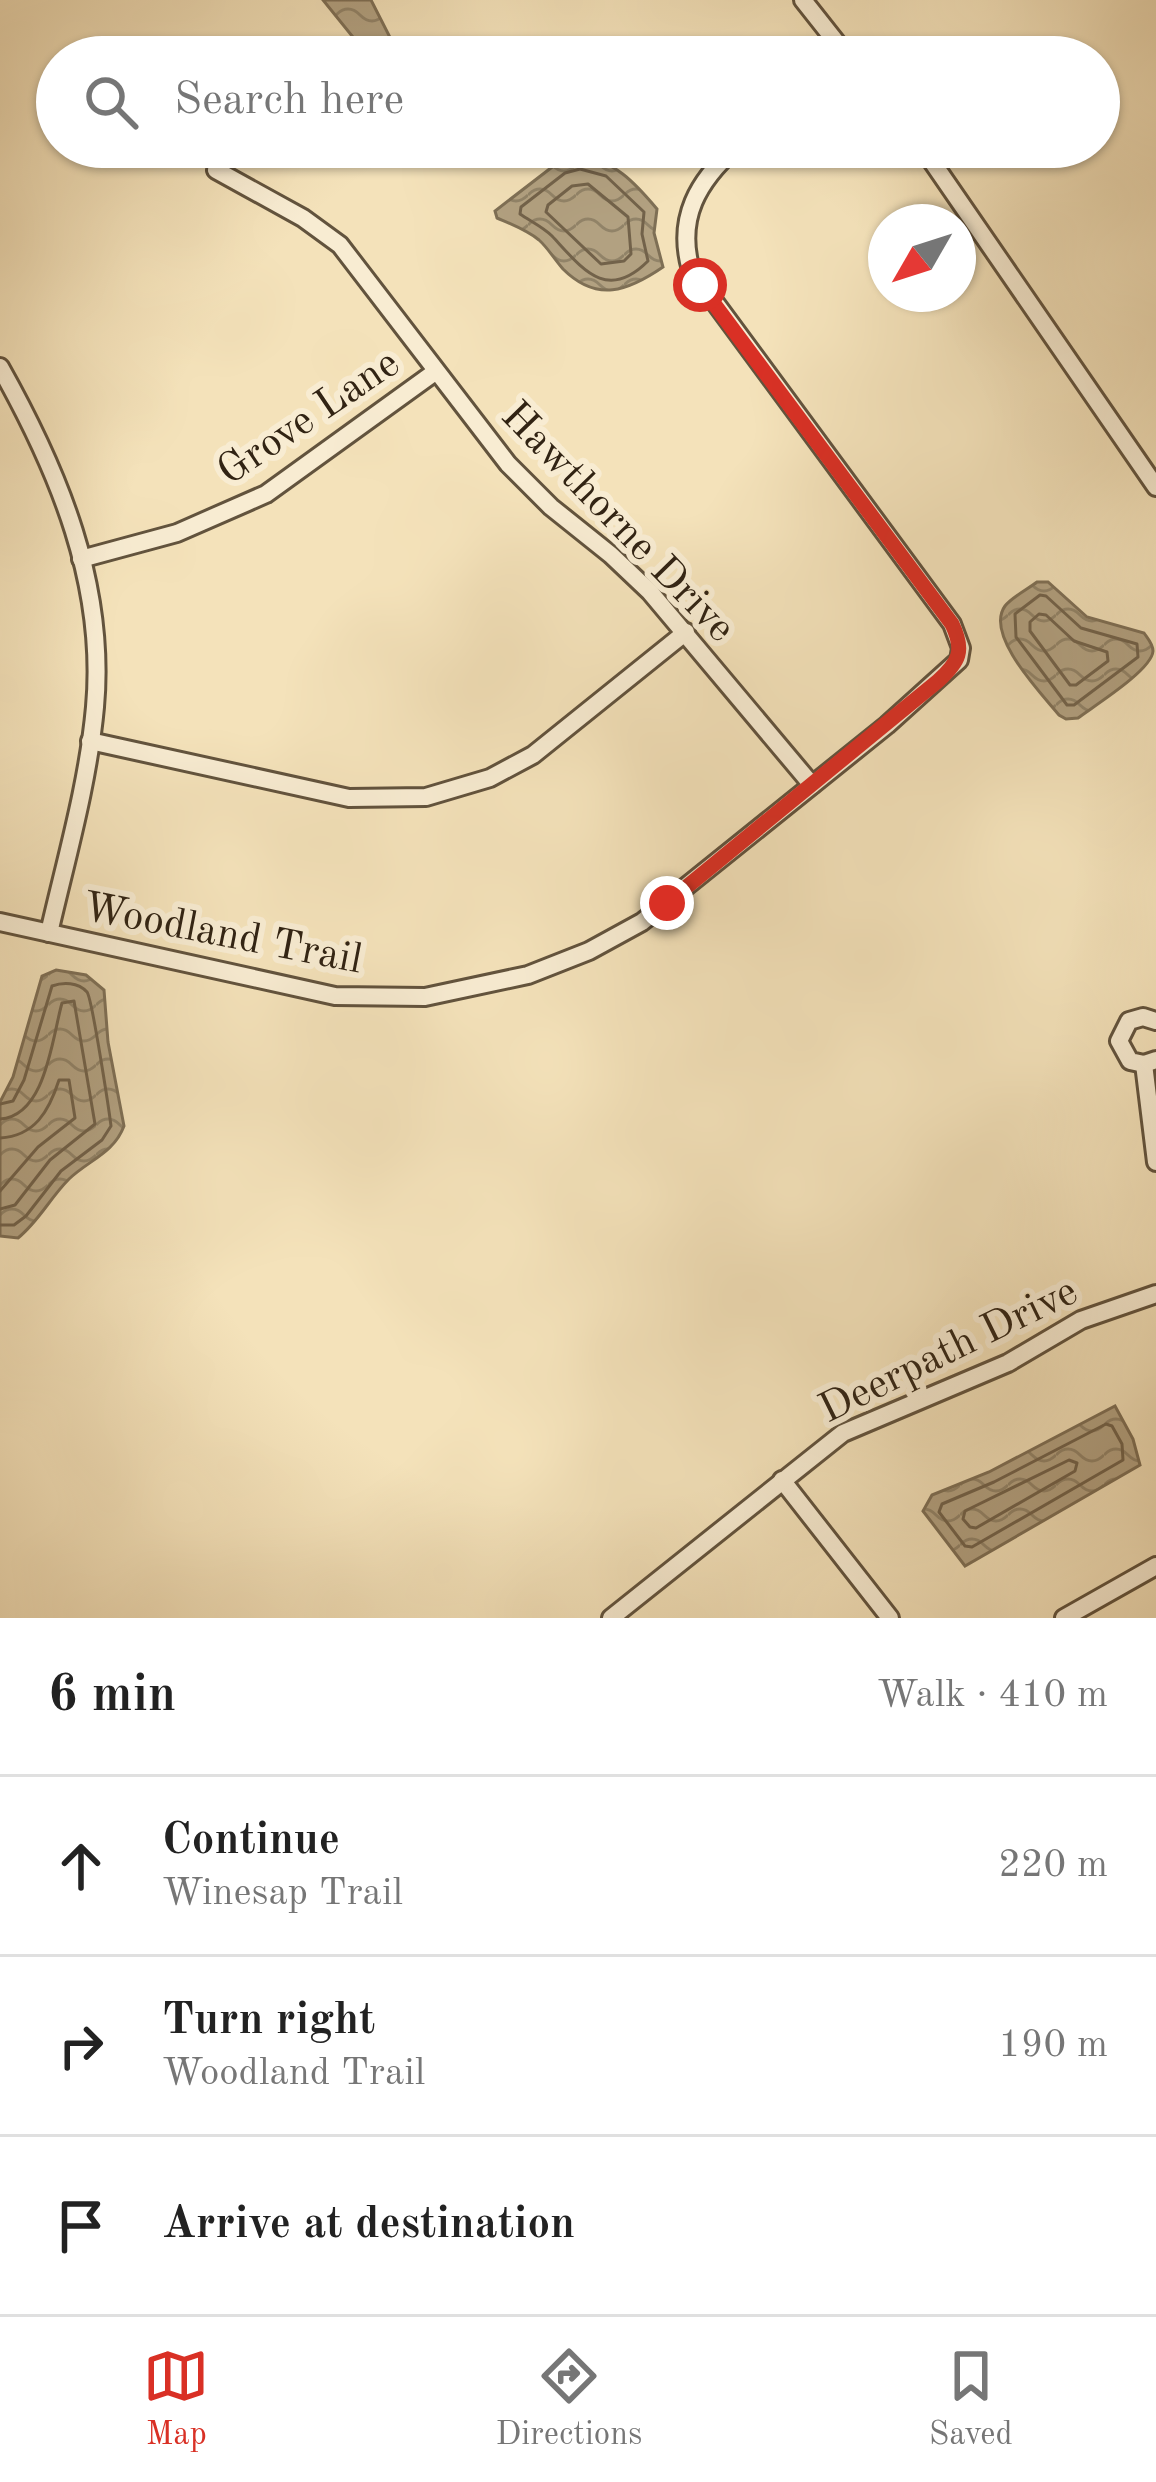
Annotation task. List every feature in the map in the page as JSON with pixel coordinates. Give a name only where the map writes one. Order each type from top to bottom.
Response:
[{"type":"street","points":[[803,0],[829,36]]},
{"type":"street","name":"Woodland Trail","points":[[0,922],[335,996],[405,998],[468,990],[544,970],[624,933],[950,671],[961,648],[952,624],[691,270],[686,231],[689,207],[714,168]]},
{"type":"street","points":[[936,168],[1156,487]]},
{"type":"street","name":"Hawthorne Drive","points":[[216,170],[303,218],[340,245],[525,483],[633,574],[812,785]]},
{"type":"street","points":[[0,368],[58,481],[82,559],[95,640],[90,741],[49,933]]},
{"type":"street","name":"Grove Lane","points":[[82,559],[177,533],[266,494],[435,372]]},
{"type":"street","points":[[90,741],[334,795],[381,800],[426,796],[490,778],[533,755],[686,632]]},
{"type":"street","points":[[1156,1021],[1136,1018],[1120,1034],[1124,1055],[1150,1062],[1156,1162]]},
{"type":"street","name":"Deerpath Drive","points":[[611,1618],[853,1427],[1008,1363],[1091,1315],[1156,1294]]},
{"type":"street","points":[[782,1480],[890,1618]]},
{"type":"street","points":[[1064,1618],[1156,1566]]},
{"type":"water","points":[[323,0],[371,0],[389,36],[352,36]]},
{"type":"water","points":[[551,168],[614,168],[657,209],[654,233],[663,267],[625,287],[600,290],[588,286],[563,269],[534,236],[497,218],[495,211]]},
{"type":"water","points":[[1037,582],[1048,582],[1087,617],[1144,633],[1152,646],[1143,668],[1078,718],[1059,715],[1018,664],[1002,632],[1005,606]]},
{"type":"water","points":[[56,970],[86,975],[104,990],[108,1042],[124,1126],[114,1143],[69,1179],[18,1238],[0,1236],[0,1102],[13,1077],[42,976]]},
{"type":"water","points":[[1115,1406],[1133,1439],[1140,1465],[965,1566],[923,1511],[932,1495],[989,1472]]},
{"type":"route","points":[[667,903],[950,671],[961,648],[952,624],[700,285]]}]
